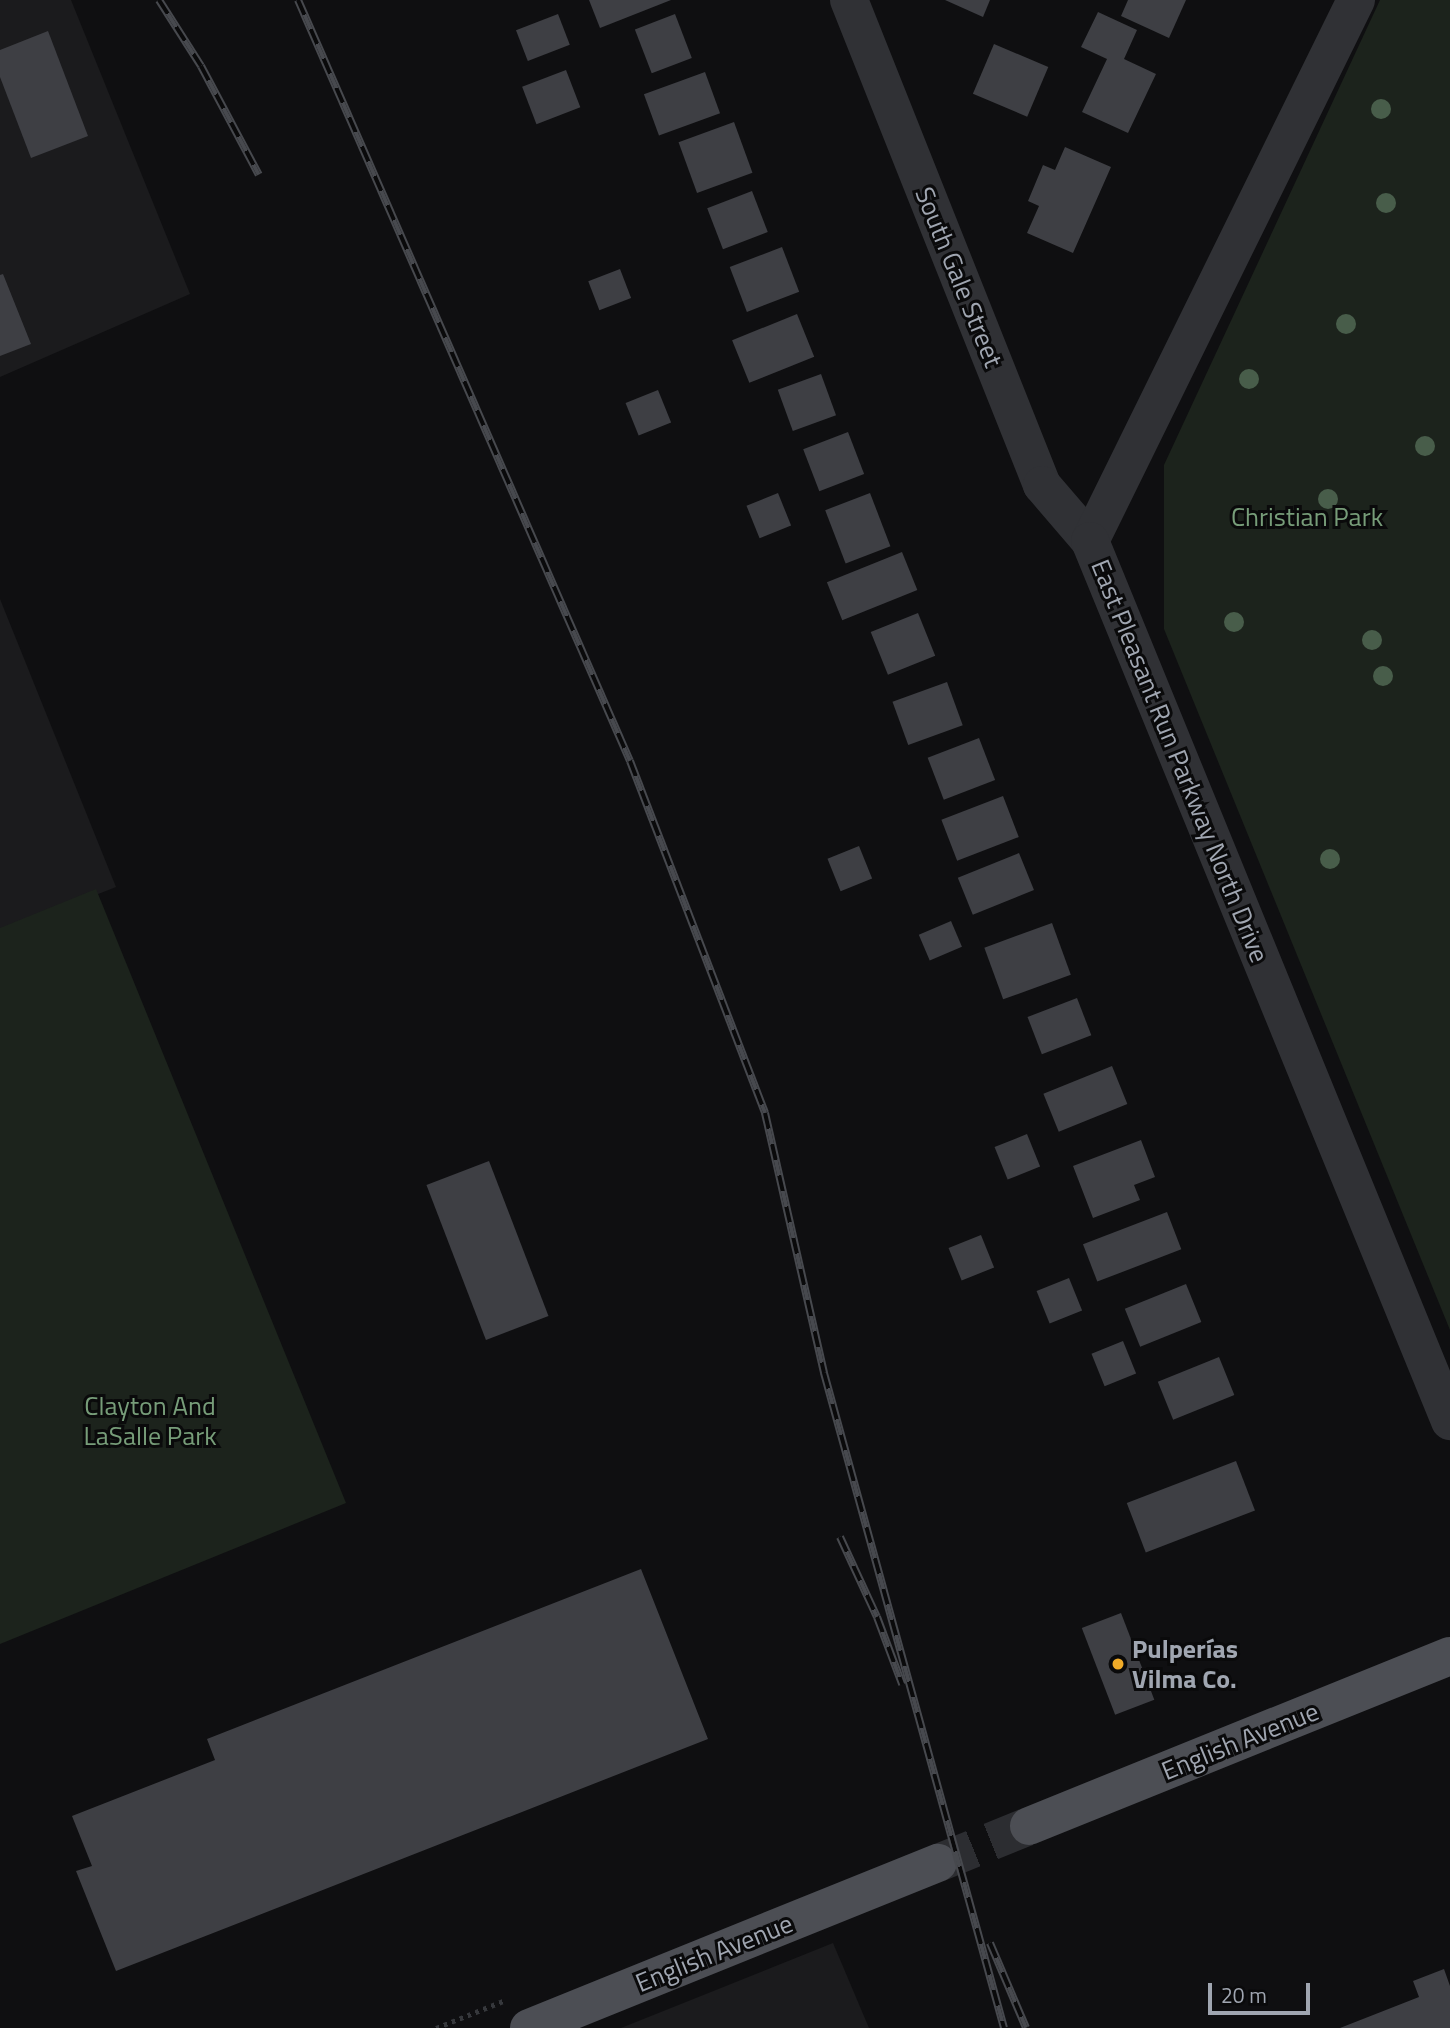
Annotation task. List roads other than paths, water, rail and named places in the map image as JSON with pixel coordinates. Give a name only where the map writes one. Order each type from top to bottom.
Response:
[{"type":"main road","name":"English Avenue","points":[[1029,1826],[1450,1656]]},
{"type":"main road","name":"English Avenue","points":[[529,2028],[938,1863]]},
{"type":"street","name":"South Gale Street","points":[[849,0],[1042,485],[1090,541]]},
{"type":"street","name":"East Pleasant Run Parkway North Drive","points":[[1356,0],[1090,541],[1450,1422]]},
{"type":"tunnel","points":[[938,1863],[1029,1826]]},
{"type":"railway","points":[[159,0],[201,66],[259,175]]},
{"type":"railway","points":[[298,0],[630,761],[765,1113],[824,1373],[1004,2028]]},
{"type":"railway","points":[[840,1537],[877,1617],[902,1684]]},
{"type":"railway","points":[[990,1943],[1026,2028]]},
{"type":"place","name":"Pulperías Vilma Co.","points":[[1118,1664]]},
{"type":"park label","name":"Christian Park","points":[[1307,517]]},
{"type":"park label","name":"Clayton And LaSalle Park","points":[[150,1421]]}]
